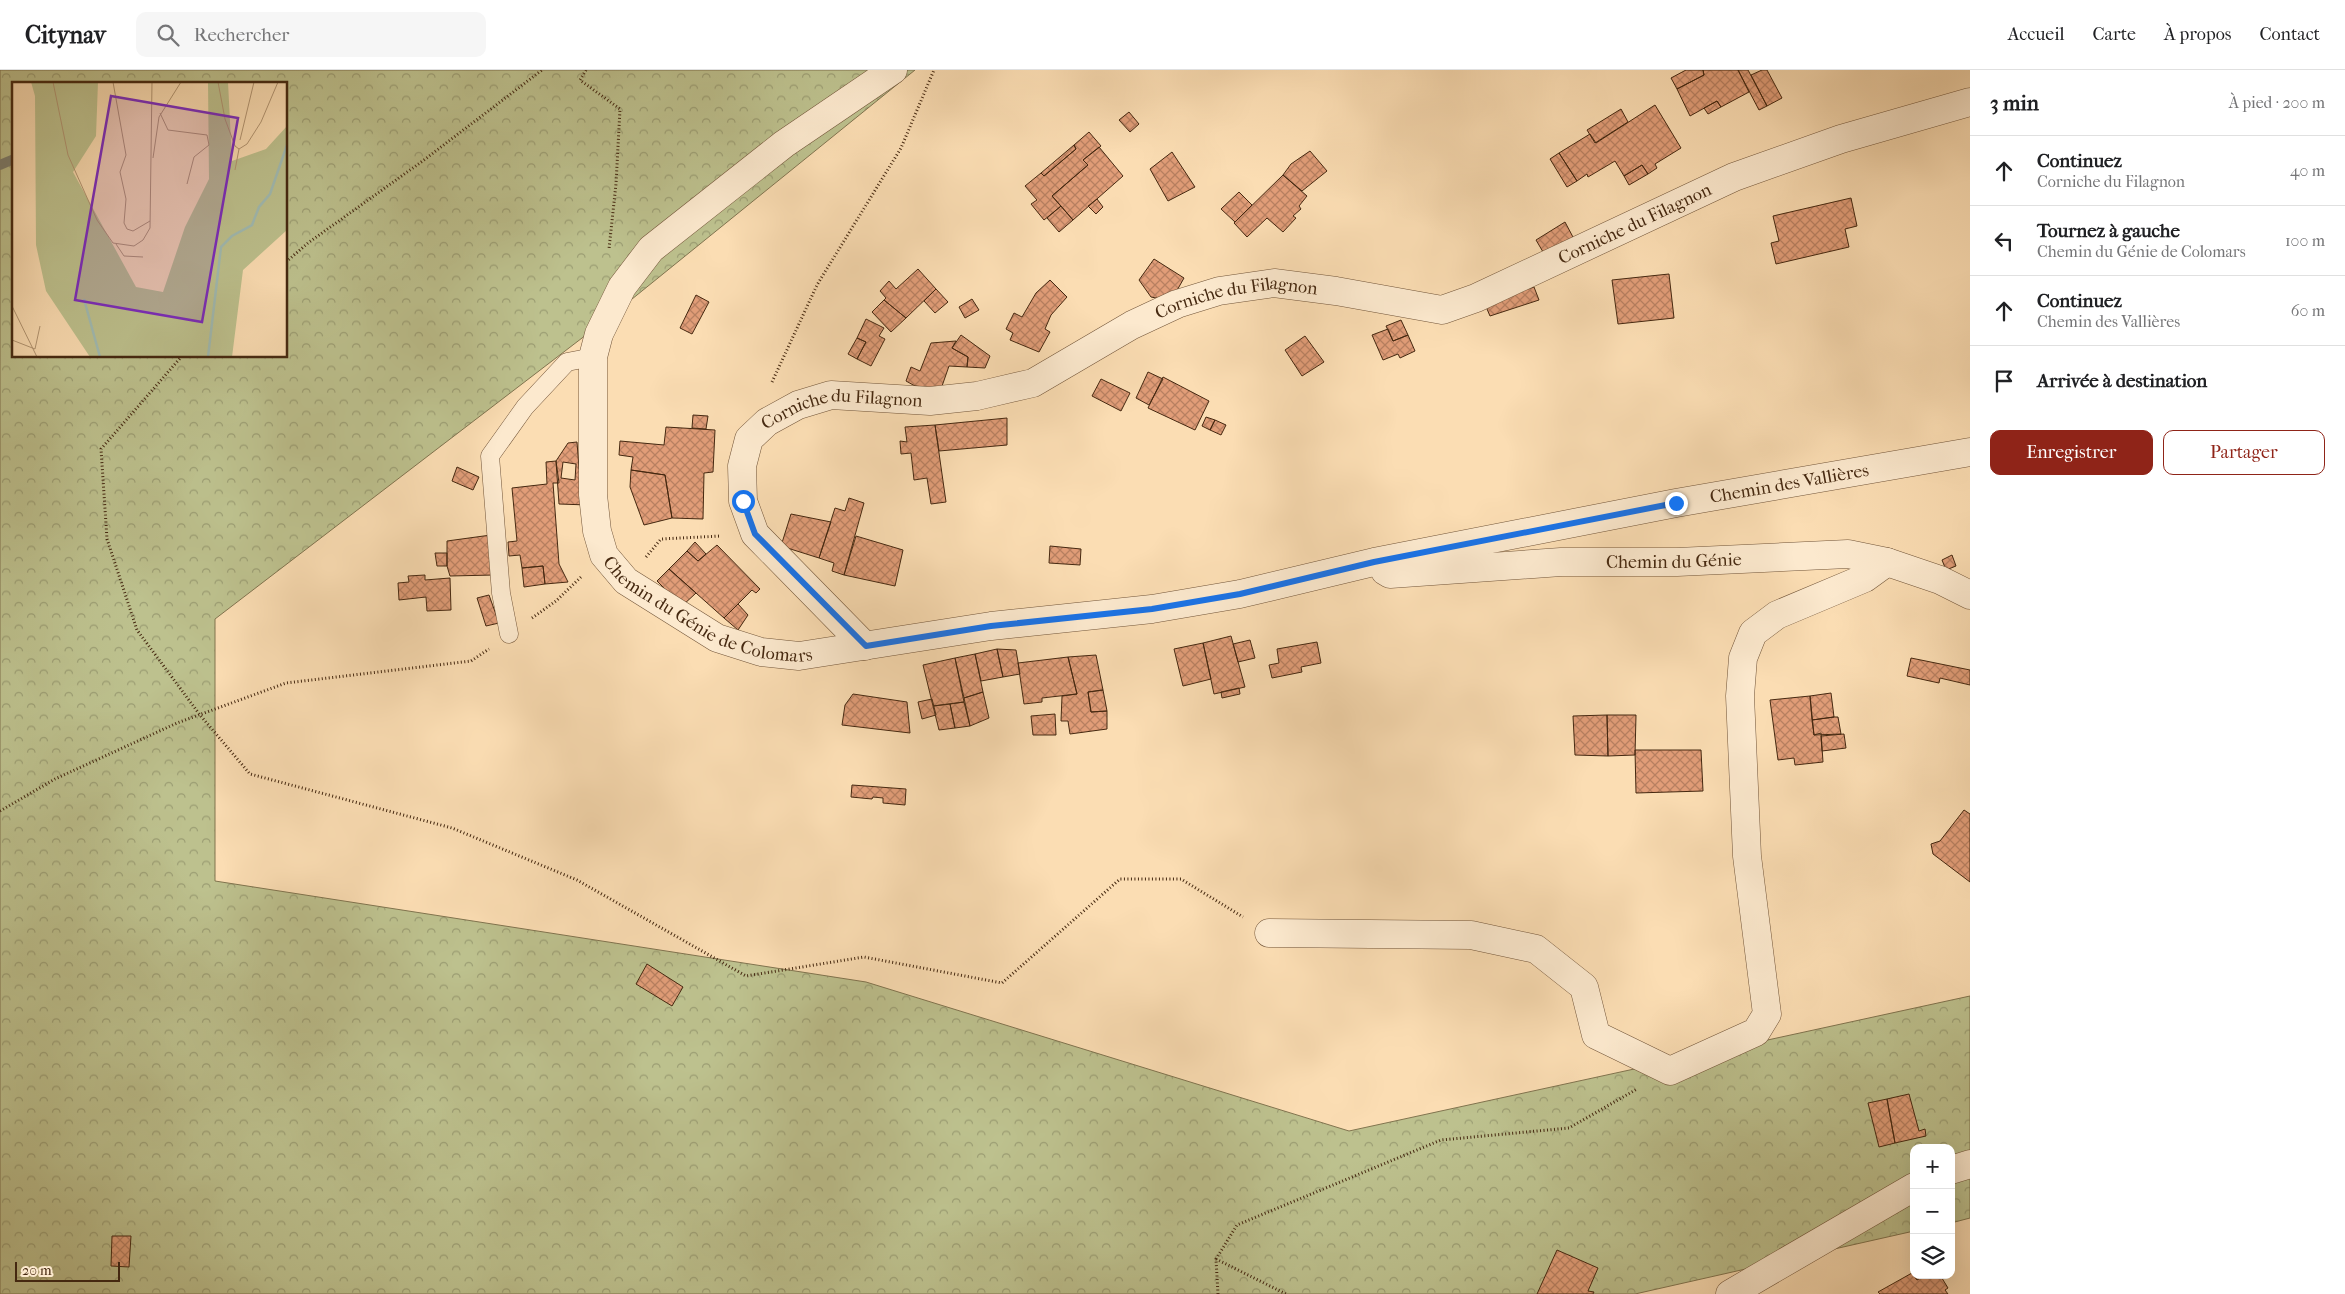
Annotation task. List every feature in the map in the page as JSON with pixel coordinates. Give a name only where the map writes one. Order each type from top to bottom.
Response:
[{"type":"street","name":"Chemin du Génie de Colomars","points":[[893,70],[784,144],[652,249],[622,287],[599,334],[593,358],[593,495],[597,531],[604,555],[626,581],[717,638],[762,652],[799,656],[991,626],[1152,609],[1240,594],[1374,562]]},
{"type":"street","name":"Corniche du Filagnon","points":[[866,646],[755,534],[743,501],[742,466],[749,439],[767,422],[798,405],[831,395],[930,401],[977,396],[1033,382],[1132,325],[1177,304],[1219,292],[1274,283],[1336,291],[1442,310],[1476,298],[1734,177],[1841,140],[1970,102]]},
{"type":"street","name":"Chemin des Vallières","points":[[1374,562],[1676,503],[1970,452]]},
{"type":"street","name":"Chemin du Génie","points":[[1374,562],[1390,574],[1561,562],[1677,562],[1848,554],[1887,562],[1940,580],[1970,595]]},
{"type":"street","points":[[1269,934],[1471,935],[1536,949],[1584,987],[1596,1035],[1670,1071],[1756,1032],[1767,1014],[1747,856],[1740,696],[1743,658],[1753,633],[1777,615],[1865,578],[1887,562]]},
{"type":"street","points":[[1955,1169],[1970,1164]]},
{"type":"street","points":[[1730,1294],[1911,1189]]},
{"type":"lane","points":[[509,634],[501,593],[490,456],[525,407],[567,362],[593,358]]},
{"type":"path","points":[[288,260],[308,242],[424,160],[542,70]]},
{"type":"path","points":[[586,70],[580,80],[620,109],[616,184],[608,259]]},
{"type":"path","points":[[767,422],[767,393],[816,285],[901,148],[934,70]]},
{"type":"path","points":[[180,358],[101,449],[107,539],[137,630],[200,715],[250,774],[452,828],[577,880],[746,976],[864,957],[1002,982],[1120,879],[1180,879],[1269,934]]},
{"type":"path","points":[[626,581],[661,539],[755,534]]},
{"type":"path","points":[[0,811],[55,779],[177,723],[286,683],[472,661],[556,601],[604,555]]},
{"type":"path","points":[[1218,1294],[1216,1259],[1237,1225],[1441,1140],[1569,1128],[1670,1071]]},
{"type":"path","points":[[1216,1259],[1286,1294]]},
{"type":"green space","points":[[0,70],[915,70],[616,312],[215,619],[215,881],[866,982],[1349,1131],[1970,996],[1970,1218],[1955,1222],[1955,1144],[1910,1144],[1910,1232],[1635,1294],[0,1294]]},
{"type":"building","points":[[1686,70],[1703,70],[1704,75],[1677,89],[1671,78]]},
{"type":"building","points":[[1703,70],[1738,70],[1749,92],[1721,107],[1717,101],[1690,116],[1677,89],[1704,75]]},
{"type":"building","points":[[1738,70],[1748,70],[1767,106],[1759,110]]},
{"type":"building","points":[[1767,70],[1782,98],[1767,106],[1751,75]]},
{"type":"building","points":[[1717,101],[1721,107],[1708,114],[1704,108]]},
{"type":"building","points":[[1655,105],[1681,148],[1655,164],[1657,168],[1648,174],[1642,165],[1624,176],[1615,161],[1588,177],[1587,174],[1577,181],[1559,153],[1590,134],[1596,143]]},
{"type":"building","points":[[1621,109],[1628,122],[1595,143],[1587,130]]},
{"type":"building","points":[[1129,112],[1139,124],[1130,132],[1119,120]]},
{"type":"building","points":[[1089,132],[1101,146],[1083,160],[1088,165],[1052,196],[1061,206],[1044,220],[1031,204],[1037,200],[1025,186],[1041,173],[1044,176],[1076,149],[1074,145]]},
{"type":"building","points":[[1074,145],[1076,149],[1044,176],[1041,173]]},
{"type":"building","points":[[1099,147],[1123,176],[1073,220],[1052,196],[1088,165],[1083,160]]},
{"type":"building","points":[[1310,151],[1327,171],[1302,191],[1283,175],[1291,164]]},
{"type":"building","points":[[1172,152],[1195,187],[1168,201],[1150,169]]},
{"type":"building","points":[[1559,153],[1577,181],[1567,187],[1550,159]]},
{"type":"building","points":[[1642,165],[1648,174],[1629,185],[1624,176]]},
{"type":"building","points":[[1283,175],[1307,196],[1299,206],[1301,209],[1293,216],[1296,218],[1283,232],[1267,218],[1247,237],[1234,223]]},
{"type":"building","points":[[1239,192],[1252,205],[1235,222],[1221,209]]},
{"type":"building","points":[[1851,198],[1857,226],[1845,229],[1849,247],[1776,264],[1771,243],[1779,241],[1773,216]]},
{"type":"building","points":[[1097,199],[1103,207],[1096,214],[1088,206]]},
{"type":"building","points":[[1061,206],[1073,220],[1059,232],[1047,218]]},
{"type":"building","points":[[1565,222],[1574,239],[1546,257],[1536,240]]},
{"type":"building","points":[[1154,259],[1184,278],[1171,301],[1151,297],[1139,280]]},
{"type":"building","points":[[918,269],[936,289],[906,318],[884,300],[886,298],[880,291],[889,281],[896,289]]},
{"type":"building","points":[[1669,274],[1674,318],[1618,324],[1612,280]]},
{"type":"building","points":[[1050,280],[1067,297],[1051,315],[1045,329],[1050,332],[1039,352],[1010,340],[1013,333],[1006,329],[1014,313],[1022,317],[1036,293]]},
{"type":"building","points":[[1534,287],[1539,300],[1490,316],[1484,302]]},
{"type":"building","points":[[936,289],[948,302],[935,313],[924,301]]},
{"type":"building","points":[[696,295],[709,302],[692,334],[680,328]]},
{"type":"building","points":[[972,299],[979,310],[965,318],[959,307]]},
{"type":"building","points":[[884,300],[906,318],[891,332],[872,312]]},
{"type":"building","points":[[866,319],[884,328],[879,336],[885,339],[871,366],[857,359],[866,342],[857,338]]},
{"type":"building","points":[[1401,320],[1408,335],[1393,341],[1386,326]]},
{"type":"building","points":[[1388,329],[1393,341],[1408,335],[1415,351],[1400,358],[1398,354],[1383,360],[1372,335]]},
{"type":"building","points":[[961,335],[990,356],[985,368],[967,367],[968,357],[952,348]]},
{"type":"building","points":[[1305,336],[1324,362],[1302,376],[1285,350]]},
{"type":"building","points":[[857,338],[866,342],[857,359],[848,354]]},
{"type":"building","points":[[956,341],[952,348],[968,357],[967,367],[949,366],[941,389],[915,386],[906,381],[911,367],[920,371],[931,343]]},
{"type":"building","points":[[1148,372],[1163,379],[1149,405],[1136,398]]},
{"type":"building","points":[[1163,377],[1209,401],[1195,430],[1148,408]]},
{"type":"building","points":[[1101,379],[1130,393],[1121,411],[1092,396]]},
{"type":"building","points":[[693,415],[708,416],[706,429],[692,428]]},
{"type":"building","points":[[1206,417],[1215,420],[1210,430],[1202,426]]},
{"type":"building","points":[[1007,418],[1007,445],[939,451],[935,425]]},
{"type":"building","points":[[1215,420],[1226,425],[1221,435],[1210,430]]},
{"type":"building","points":[[935,425],[946,502],[931,504],[927,478],[914,480],[911,453],[901,454],[900,441],[907,442],[905,427]]},
{"type":"building","points":[[666,427],[715,430],[713,472],[704,473],[703,519],[672,518],[665,475],[631,470],[633,457],[619,455],[620,441],[664,445]]},
{"type":"building","points":[[577,442],[579,468],[588,505],[559,504],[556,461],[568,443]],"holes":[[[563,462],[576,464],[575,480],[561,478]]]},
{"type":"building","points":[[556,461],[559,483],[553,483],[559,564],[568,582],[545,584],[543,566],[522,568],[520,555],[509,556],[508,542],[517,541],[512,488],[547,484],[546,462]]},
{"type":"building","points":[[457,467],[479,477],[473,490],[452,481]]},
{"type":"building","points":[[631,470],[665,475],[672,518],[644,525],[630,487]]},
{"type":"building","points":[[849,498],[864,503],[844,575],[832,571],[834,563],[819,558],[835,508],[845,511]]},
{"type":"building","points":[[791,514],[831,522],[819,558],[781,546]]},
{"type":"building","points":[[491,535],[494,575],[450,576],[447,566],[447,541]]},
{"type":"building","points":[[856,536],[903,550],[895,586],[844,575]]},
{"type":"building","points":[[695,542],[706,554],[698,561],[687,551]]},
{"type":"building","points":[[717,545],[760,589],[756,593],[752,590],[724,618],[669,569],[687,551],[698,561]]},
{"type":"building","points":[[1050,546],[1081,549],[1080,565],[1049,563]]},
{"type":"building","points":[[435,553],[447,553],[447,566],[437,566]]},
{"type":"building","points":[[1952,555],[1956,566],[1946,570],[1942,560]]},
{"type":"building","points":[[543,566],[545,584],[524,587],[522,568]]},
{"type":"building","points":[[669,569],[696,593],[682,606],[657,581]]},
{"type":"building","points":[[425,575],[425,580],[450,578],[451,610],[427,611],[426,597],[399,600],[398,583],[409,582],[408,576]]},
{"type":"building","points":[[489,595],[499,623],[486,626],[477,598]]},
{"type":"building","points":[[738,604],[748,615],[738,630],[724,618]]},
{"type":"building","points":[[1231,636],[1245,687],[1214,694],[1203,643]]},
{"type":"building","points":[[1250,640],[1255,658],[1238,662],[1233,644]]},
{"type":"building","points":[[1317,642],[1321,663],[1301,667],[1302,672],[1272,678],[1269,665],[1279,663],[1277,649]]},
{"type":"building","points":[[1203,643],[1211,679],[1183,686],[1174,649]]},
{"type":"building","points":[[997,649],[1016,650],[1020,674],[1003,677]]},
{"type":"building","points":[[997,649],[1003,677],[981,681],[975,654]]},
{"type":"building","points":[[975,654],[983,692],[964,698],[955,658]]},
{"type":"building","points":[[1096,655],[1103,690],[1088,692],[1091,712],[1107,711],[1107,729],[1070,734],[1068,721],[1061,721],[1062,696],[1077,694],[1068,657]]},
{"type":"building","points":[[1068,657],[1077,694],[1042,698],[1042,702],[1024,704],[1018,663]]},
{"type":"building","points":[[955,658],[964,702],[933,706],[923,665]]},
{"type":"building","points":[[1911,658],[1970,670],[1970,685],[1940,678],[1939,683],[1907,676]]},
{"type":"building","points":[[1239,688],[1240,694],[1222,698],[1221,692]]},
{"type":"building","points":[[1103,690],[1107,711],[1091,712],[1088,692]]},
{"type":"building","points":[[983,692],[989,718],[970,726],[964,698]]},
{"type":"building","points":[[1831,693],[1834,717],[1812,720],[1810,696]]},
{"type":"building","points":[[853,694],[907,702],[910,733],[842,725],[845,705]]},
{"type":"building","points":[[1810,696],[1814,735],[1821,733],[1823,762],[1795,765],[1794,758],[1778,760],[1770,700]]},
{"type":"building","points":[[932,699],[936,715],[922,719],[918,702]]},
{"type":"building","points":[[964,702],[970,726],[955,728],[950,704]]},
{"type":"building","points":[[950,704],[955,728],[939,730],[933,706]]},
{"type":"building","points":[[1055,714],[1056,735],[1033,735],[1031,716]]},
{"type":"building","points":[[1607,715],[1636,715],[1635,755],[1608,756]]},
{"type":"building","points":[[1607,715],[1608,756],[1575,755],[1573,716]]},
{"type":"building","points":[[1838,717],[1841,734],[1814,735],[1812,720]]},
{"type":"building","points":[[1844,734],[1846,748],[1822,751],[1821,736]]},
{"type":"building","points":[[1635,750],[1701,750],[1703,791],[1636,793]]},
{"type":"building","points":[[852,785],[906,789],[905,805],[883,803],[883,798],[851,797]]},
{"type":"building","points":[[1964,810],[1970,814],[1970,882],[1933,854],[1931,844],[1940,841]]},
{"type":"building","points":[[647,964],[683,987],[672,1006],[636,984]]},
{"type":"building","points":[[1909,1094],[1919,1131],[1925,1129],[1926,1136],[1895,1143],[1887,1099]]},
{"type":"building","points":[[1887,1099],[1895,1143],[1879,1147],[1868,1103]]},
{"type":"building","points":[[112,1236],[131,1236],[129,1267],[111,1266]]},
{"type":"building","points":[[1557,1250],[1598,1268],[1588,1291],[1594,1292],[1593,1294],[1537,1294]]},
{"type":"building","points":[[1910,1274],[1910,1279],[1942,1279],[1948,1288],[1945,1290],[1948,1294],[1880,1294],[1878,1292]]},
{"type":"waterway","points":[[0,165],[12,160]]},
{"type":"route","points":[[743,501],[755,534],[866,646],[991,626],[1152,609],[1240,594],[1374,562],[1676,503]]}]
